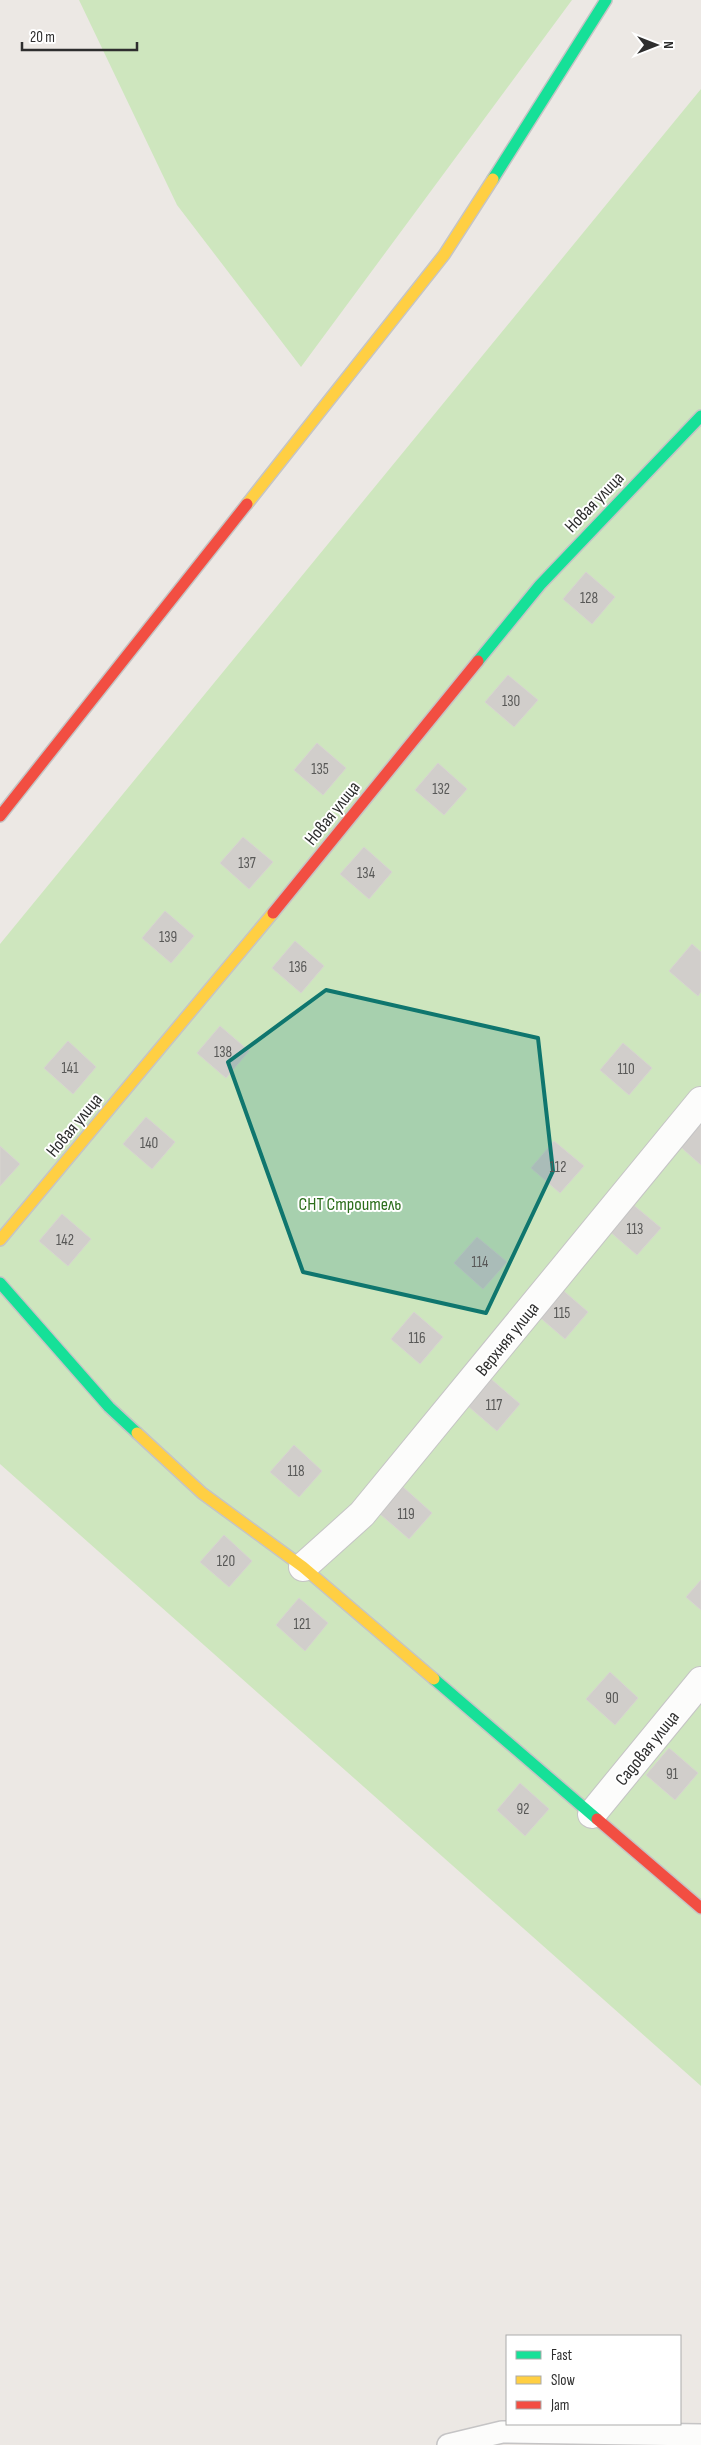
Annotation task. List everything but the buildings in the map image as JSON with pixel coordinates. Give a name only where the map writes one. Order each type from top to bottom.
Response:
[{"type":"street","points":[[0,816],[444,255],[606,0]]},
{"type":"street","name":"Новая улица","points":[[0,1240],[210,990],[540,585],[701,416]]},
{"type":"street","name":"Верхняя улица","points":[[302,1567],[362,1514],[701,1101]]},
{"type":"street","points":[[0,1283],[109,1406],[202,1493],[302,1567],[701,1908]]},
{"type":"street","name":"Садовая улица","points":[[592,1814],[701,1681]]},
{"type":"lane","points":[[448,2445],[502,2432],[701,2435]]},
{"type":"highlighted area","points":[[326,990],[538,1038],[553,1171],[486,1313],[303,1272],[228,1062]]},
{"type":"green space","points":[[79,0],[572,0],[301,367],[177,205]]},
{"type":"green space","name":"СНТ Строитель","points":[[701,89],[701,2086],[0,1464],[0,944]]},
{"type":"traffic: fast","points":[[493,179],[606,0]]},
{"type":"traffic: fast","points":[[478,661],[540,585],[701,416]]},
{"type":"traffic: fast","points":[[0,1283],[109,1407],[137,1433]]},
{"type":"traffic: fast","points":[[434,1679],[597,1819]]},
{"type":"traffic: slow","points":[[247,504],[444,255],[493,179]]},
{"type":"traffic: slow","points":[[0,1240],[273,913]]},
{"type":"traffic: slow","points":[[137,1433],[202,1493],[303,1567],[434,1679]]},
{"type":"traffic: jam","points":[[0,816],[247,504]]},
{"type":"traffic: jam","points":[[273,913],[478,661]]},
{"type":"traffic: jam","points":[[597,1819],[701,1908]]}]
